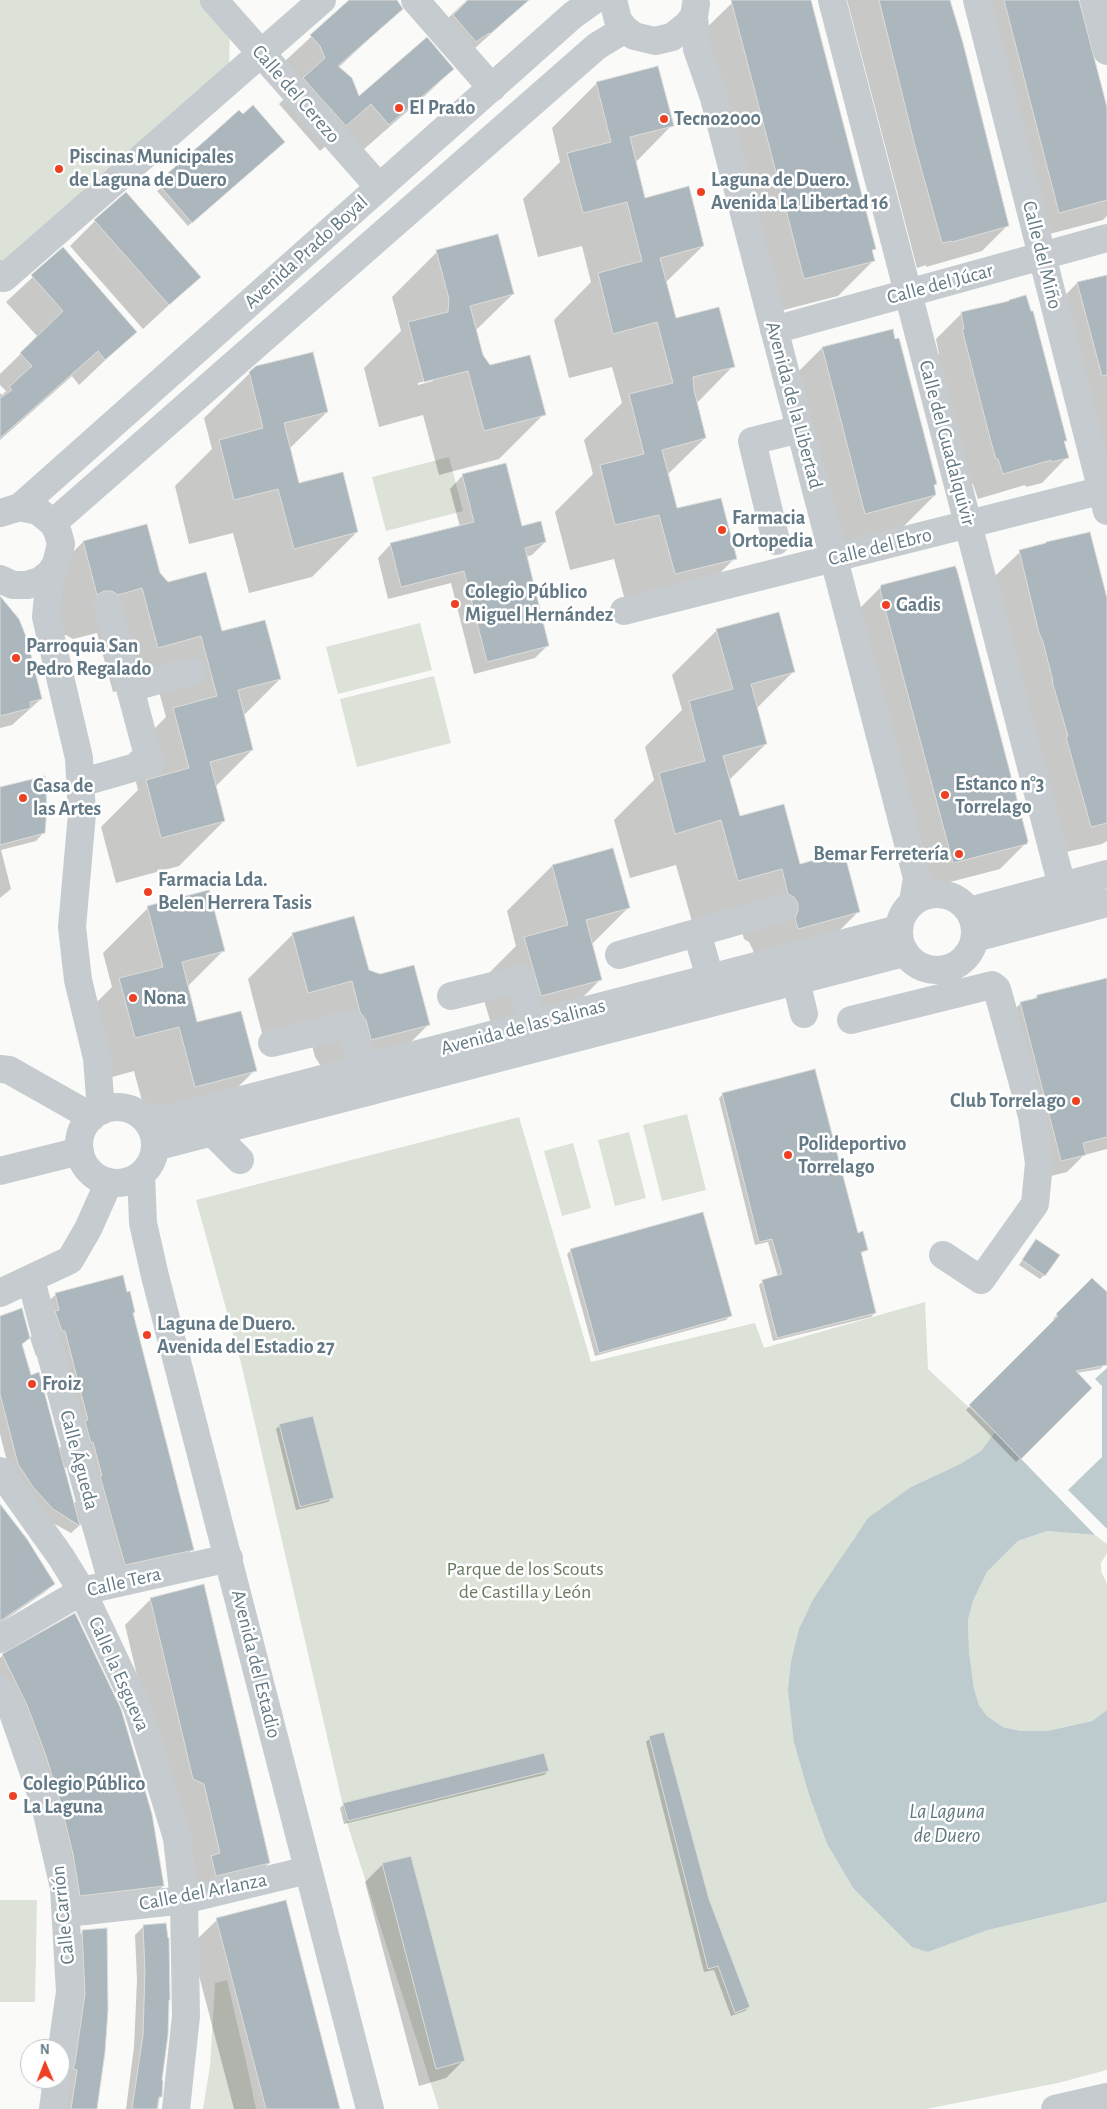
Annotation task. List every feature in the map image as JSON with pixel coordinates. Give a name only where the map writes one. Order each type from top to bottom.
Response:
[{"type":"street","name":"Calle del Cerezo","points":[[214,0],[379,187]]},
{"type":"street","points":[[0,274],[4,278],[322,0]]},
{"type":"street","points":[[416,0],[492,88]]},
{"type":"street","name":"Avenida Prado Boyal","points":[[8,506],[379,187],[573,16],[594,0]]},
{"type":"street","points":[[613,0],[618,20],[626,29],[634,36],[655,41],[672,37],[688,25],[695,8]]},
{"type":"street","name":"Calle del Guadalquivir","points":[[832,0],[1062,886]]},
{"type":"street","name":"Calle del Miño","points":[[977,0],[1105,497]]},
{"type":"street","points":[[1094,0],[1107,51]]},
{"type":"street","name":"Avenida de la Libertad","points":[[695,8],[696,49],[714,98],[922,891]]},
{"type":"street","name":"Avenida Prado Boyal","points":[[53,523],[597,46],[626,29]]},
{"type":"street","points":[[672,37],[696,49]]},
{"type":"street","name":"Calle del Júcar","points":[[774,330],[1107,238]]},
{"type":"street","points":[[776,541],[752,441],[800,429]]},
{"type":"street","name":"Calle del Ebro","points":[[624,611],[968,524],[1105,497]]},
{"type":"street","points":[[7,582],[27,585],[40,581],[50,573],[60,555],[58,533],[53,523],[38,511],[8,506]]},
{"type":"street","points":[[50,573],[46,617],[79,758],[82,814],[72,927],[78,980],[97,1058],[105,1112]]},
{"type":"street","points":[[7,582],[46,617]]},
{"type":"street","points":[[80,783],[150,763],[108,606]]},
{"type":"street","points":[[130,688],[192,671]]},
{"type":"street","points":[[969,911],[1107,874]]},
{"type":"street","points":[[850,1020],[949,978],[967,956],[975,938],[975,927],[969,911],[956,899],[947,895],[922,891],[905,911],[901,941],[918,966],[949,978],[992,985],[997,989],[1032,1116],[1039,1163],[1035,1204],[981,1280],[943,1255]]},
{"type":"street","points":[[975,938],[1107,903]]},
{"type":"street","points":[[619,954],[783,908]]},
{"type":"street","points":[[697,933],[710,978]]},
{"type":"street","name":"Avenida de las Salinas","points":[[146,1120],[172,1118],[710,978],[901,941]]},
{"type":"street","name":"Avenida de las Salinas","points":[[155,1147],[796,981],[901,941]]},
{"type":"street","points":[[451,996],[521,979],[532,1024]]},
{"type":"street","points":[[796,981],[804,1014]]},
{"type":"street","points":[[272,1043],[351,1024],[362,1068]]},
{"type":"street","points":[[0,1069],[8,1070],[105,1112],[139,1114],[146,1120],[154,1137],[155,1147],[151,1162],[124,1180],[88,1229],[70,1260],[0,1293]]},
{"type":"street","points":[[105,1112],[81,1132],[80,1152],[83,1162],[90,1172],[99,1178],[124,1180]]},
{"type":"street","points":[[212,1132],[240,1160]]},
{"type":"street","points":[[0,1171],[80,1152]]},
{"type":"street","name":"Avenida del Estadio","points":[[124,1180],[143,1222],[196,1436],[371,2108]]},
{"type":"street","name":"Calle Águeda","points":[[31,1280],[112,1584]]},
{"type":"street","name":"Calle la Esgueva","points":[[1,1474],[61,1557],[82,1591],[137,1707],[176,1838],[184,1900],[186,2016],[176,2109]]},
{"type":"street","name":"Calle Tera","points":[[0,1639],[82,1591],[229,1558]]},
{"type":"street","name":"Calle Carrión","points":[[0,1689],[12,1710],[45,1805],[64,1888],[67,1913],[70,1992],[63,2039]]},
{"type":"street","name":"Calle del Arlanza","points":[[67,1913],[184,1900],[308,1870]]},
{"type":"street","points":[[53,2109],[56,2089]]},
{"type":"street","points":[[1055,2109],[1107,2097]]},
{"type":"green space","name":"Piscinas Municipales de Laguna de Duero","points":[[0,0],[206,0],[230,27],[229,73],[0,265]]},
{"type":"green space","points":[[449,457],[463,511],[386,531],[372,477]]},
{"type":"green space","points":[[420,623],[432,670],[338,694],[326,647]]},
{"type":"green space","points":[[434,676],[451,743],[357,767],[340,699]]},
{"type":"green space","points":[[687,1114],[706,1190],[662,1201],[643,1125]]},
{"type":"green space","name":"Parque de los Scouts de Castilla y León","points":[[519,1117],[591,1362],[755,1323],[764,1348],[925,1302],[928,1369],[995,1432],[981,1451],[960,1464],[911,1487],[854,1538],[842,1559],[794,1743],[809,1795],[827,1844],[853,1888],[928,1952],[988,1930],[1107,1902],[1107,2070],[1058,2083],[926,2109],[439,2109],[347,1823],[241,1363],[196,1200]]},
{"type":"green space","points":[[629,1132],[646,1198],[615,1206],[598,1140]]},
{"type":"green space","points":[[573,1143],[591,1208],[562,1216],[544,1151]]},
{"type":"green space","points":[[1047,1531],[1095,1535],[1107,1544],[1107,1553],[1101,1563],[1101,1571],[1107,1584],[1107,1710],[1092,1721],[1047,1731],[1021,1731],[1003,1727],[987,1716],[979,1705],[974,1689],[969,1651],[968,1620],[973,1601],[987,1572],[1018,1541]]},
{"type":"green space","points":[[0,1900],[37,1900],[35,2002],[0,2002]]},
{"type":"green space","points":[[227,1980],[256,2109],[203,2109],[210,2066],[215,1983]]},
{"type":"water","points":[[1107,1368],[1107,1529],[1068,1490],[1102,1457],[1102,1386],[1095,1379]]},
{"type":"water","name":"La Laguna de Duero","points":[[995,1432],[1095,1535],[1047,1531],[1018,1541],[987,1572],[973,1601],[968,1620],[969,1651],[974,1689],[979,1705],[987,1716],[1003,1727],[1021,1731],[1047,1731],[1092,1721],[1107,1710],[1107,1902],[988,1930],[928,1952],[912,1947],[853,1888],[827,1844],[809,1795],[794,1743],[788,1690],[791,1662],[799,1629],[814,1598],[868,1518],[911,1487],[960,1464],[981,1451]]},
{"type":"building","points":[[349,0],[397,0],[403,9],[338,66],[352,78],[359,96],[427,37],[454,69],[389,125],[371,104],[346,126],[303,78],[325,58],[320,46],[310,35]]},
{"type":"building","points":[[468,0],[529,0],[490,34],[476,42],[453,15]]},
{"type":"building","points":[[731,0],[811,0],[876,249],[872,250],[875,261],[804,279]]},
{"type":"building","points":[[879,0],[950,0],[963,43],[1009,226],[942,243],[916,150]]},
{"type":"building","points":[[1004,0],[1079,0],[1107,107],[1107,200],[1059,213]]},
{"type":"building","points":[[658,66],[674,126],[630,137],[645,198],[689,186],[704,246],[660,258],[676,318],[719,307],[735,367],[693,377],[694,390],[706,438],[662,450],[677,508],[721,498],[737,559],[675,574],[659,515],[615,525],[600,465],[644,454],[629,394],[673,383],[657,322],[613,334],[598,273],[642,261],[627,202],[583,213],[567,153],[611,142],[596,82]]},
{"type":"building","points":[[253,105],[285,142],[192,223],[160,186],[171,177],[168,173],[239,110],[243,114]]},
{"type":"building","points":[[126,192],[201,277],[169,305],[94,220]]},
{"type":"building","points":[[498,234],[514,294],[470,306],[483,355],[490,365],[530,355],[546,415],[484,431],[468,371],[424,382],[408,322],[448,312],[449,299],[436,250]]},
{"type":"building","points":[[63,247],[137,332],[105,360],[98,351],[0,438],[0,398],[12,390],[9,387],[32,366],[20,353],[63,311],[31,275]]},
{"type":"building","points":[[1107,275],[1107,375],[1102,376],[1077,282]]},
{"type":"building","points":[[1026,295],[1031,311],[1033,311],[1067,441],[1064,441],[1069,458],[1051,462],[1051,460],[1003,474],[990,438],[962,329],[964,329],[961,312],[1009,301]]},
{"type":"building","points":[[893,329],[895,339],[899,338],[937,484],[934,485],[936,495],[865,514],[822,347]]},
{"type":"building","points":[[313,352],[328,412],[284,423],[299,483],[343,472],[358,532],[294,549],[278,489],[234,500],[219,440],[263,428],[249,372],[256,366]]},
{"type":"building","name":"Colegio Público Miguel Hernández","points":[[506,463],[522,526],[541,521],[546,542],[525,548],[549,646],[487,662],[464,571],[401,587],[390,543],[474,522],[462,474]]},
{"type":"building","points":[[147,524],[160,573],[168,582],[206,572],[222,631],[265,620],[281,679],[238,690],[253,750],[210,762],[225,821],[161,838],[146,780],[189,768],[173,708],[217,696],[201,636],[158,648],[142,588],[118,595],[112,591],[104,591],[97,595],[83,541]]},
{"type":"building","points":[[1090,532],[1107,598],[1107,823],[1091,827],[1066,737],[1068,736],[1039,633],[1019,550]]},
{"type":"building","points":[[955,566],[1028,841],[1027,844],[953,863],[880,590],[881,585]]},
{"type":"building","name":"Parroquia San Pedro Regalado","points":[[0,596],[19,619],[27,639],[42,699],[30,702],[31,708],[0,716]]},
{"type":"building","points":[[779,612],[795,672],[751,684],[767,744],[723,756],[740,816],[784,804],[800,864],[844,852],[860,912],[798,929],[795,918],[798,904],[794,897],[788,894],[782,869],[738,881],[721,820],[675,834],[659,773],[705,761],[689,701],[733,689],[716,629]]},
{"type":"building","points":[[45,776],[47,809],[45,833],[0,845],[0,787]]},
{"type":"building","points":[[613,848],[630,908],[586,920],[602,980],[541,996],[524,937],[568,925],[552,865]]},
{"type":"building","points":[[209,890],[225,951],[182,962],[197,1022],[241,1011],[257,1071],[195,1087],[179,1027],[135,1038],[119,978],[163,967],[147,906]]},
{"type":"building","points":[[354,916],[369,970],[380,974],[414,965],[430,1025],[371,1040],[366,1020],[360,1012],[352,981],[308,993],[292,933]]},
{"type":"building","name":"Club Torrelago","points":[[1107,978],[1107,1137],[1083,1143],[1086,1155],[1061,1161],[1020,1002],[1037,998],[1037,995]]},
{"type":"building","name":"Polideportivo Torrelago","points":[[815,1069],[858,1233],[863,1231],[868,1250],[861,1252],[876,1313],[777,1338],[762,1280],[782,1274],[772,1239],[759,1242],[722,1093]]},
{"type":"building","points":[[703,1212],[732,1316],[599,1353],[570,1249]]},
{"type":"building","points":[[1036,1239],[1060,1255],[1045,1276],[1022,1260]]},
{"type":"building","points":[[123,1275],[127,1292],[130,1291],[135,1312],[133,1313],[194,1550],[125,1565],[100,1476],[102,1476],[93,1442],[91,1443],[85,1421],[88,1420],[65,1331],[62,1331],[55,1311],[59,1310],[55,1293]]},
{"type":"building","points":[[1092,1278],[1107,1292],[1107,1365],[1076,1371],[1092,1388],[1021,1459],[969,1405],[1058,1316],[1056,1314]]},
{"type":"building","points":[[22,1308],[30,1338],[22,1344],[31,1375],[39,1372],[80,1526],[53,1509],[33,1487],[18,1464],[0,1394],[0,1316]]},
{"type":"building","points":[[313,1416],[334,1498],[300,1507],[279,1424]]},
{"type":"building","points":[[0,1504],[27,1539],[55,1584],[0,1621]]},
{"type":"building","points":[[204,1584],[270,1863],[216,1876],[211,1856],[220,1853],[204,1784],[193,1779],[150,1598]]},
{"type":"building","points":[[75,1613],[121,1709],[152,1814],[164,1886],[80,1896],[73,1854],[60,1801],[46,1756],[27,1705],[2,1654]]},
{"type":"building","points":[[664,1732],[709,1899],[750,2007],[735,2013],[718,1966],[708,1969],[649,1736]]},
{"type":"building","points":[[544,1753],[549,1771],[348,1821],[343,1803]]},
{"type":"building","points":[[411,1856],[465,2061],[436,2069],[382,1863]]},
{"type":"building","points":[[286,1900],[340,2109],[266,2109],[216,1918]]},
{"type":"building","points":[[166,1923],[169,1938],[170,2000],[162,2097],[159,2097],[157,2109],[132,2109],[143,2035],[145,1971],[143,1925]]},
{"type":"building","points":[[107,1928],[108,2010],[105,2052],[97,2109],[71,2109],[77,2070],[73,2069],[85,1994],[82,1930]]},
{"type":"place","name":"El Prado","points":[[399,108]]},
{"type":"place","name":"Tecno2000","points":[[664,119]]},
{"type":"place","name":"Piscinas Municipales de Laguna de Duero","points":[[59,169]]},
{"type":"place","name":"Laguna de Duero. Avenida La Libertad 16","points":[[701,192]]},
{"type":"place","name":"Farmacia Ortopedia","points":[[722,530]]},
{"type":"place","name":"Colegio Público Miguel Hernández","points":[[455,604]]},
{"type":"place","name":"Gadis","points":[[886,605]]},
{"type":"place","name":"Parroquia San Pedro Regalado","points":[[16,658]]},
{"type":"place","name":"Estanco n°3 Torrelago","points":[[945,795]]},
{"type":"place","name":"Casa de las Artes","points":[[23,798]]},
{"type":"place","name":"Bemar Ferretería","points":[[959,854]]},
{"type":"place","name":"Farmacia Lda. Belen Herrera Tasis","points":[[148,892]]},
{"type":"place","name":"Nona","points":[[133,998]]},
{"type":"place","name":"Club Torrelago","points":[[1076,1101]]},
{"type":"place","name":"Polideportivo Torrelago","points":[[788,1155]]},
{"type":"place","name":"Laguna de Duero. Avenida del Estadio 27","points":[[147,1335]]},
{"type":"place","name":"Froiz","points":[[32,1384]]},
{"type":"place","name":"Colegio Público La Laguna","points":[[13,1796]]}]
